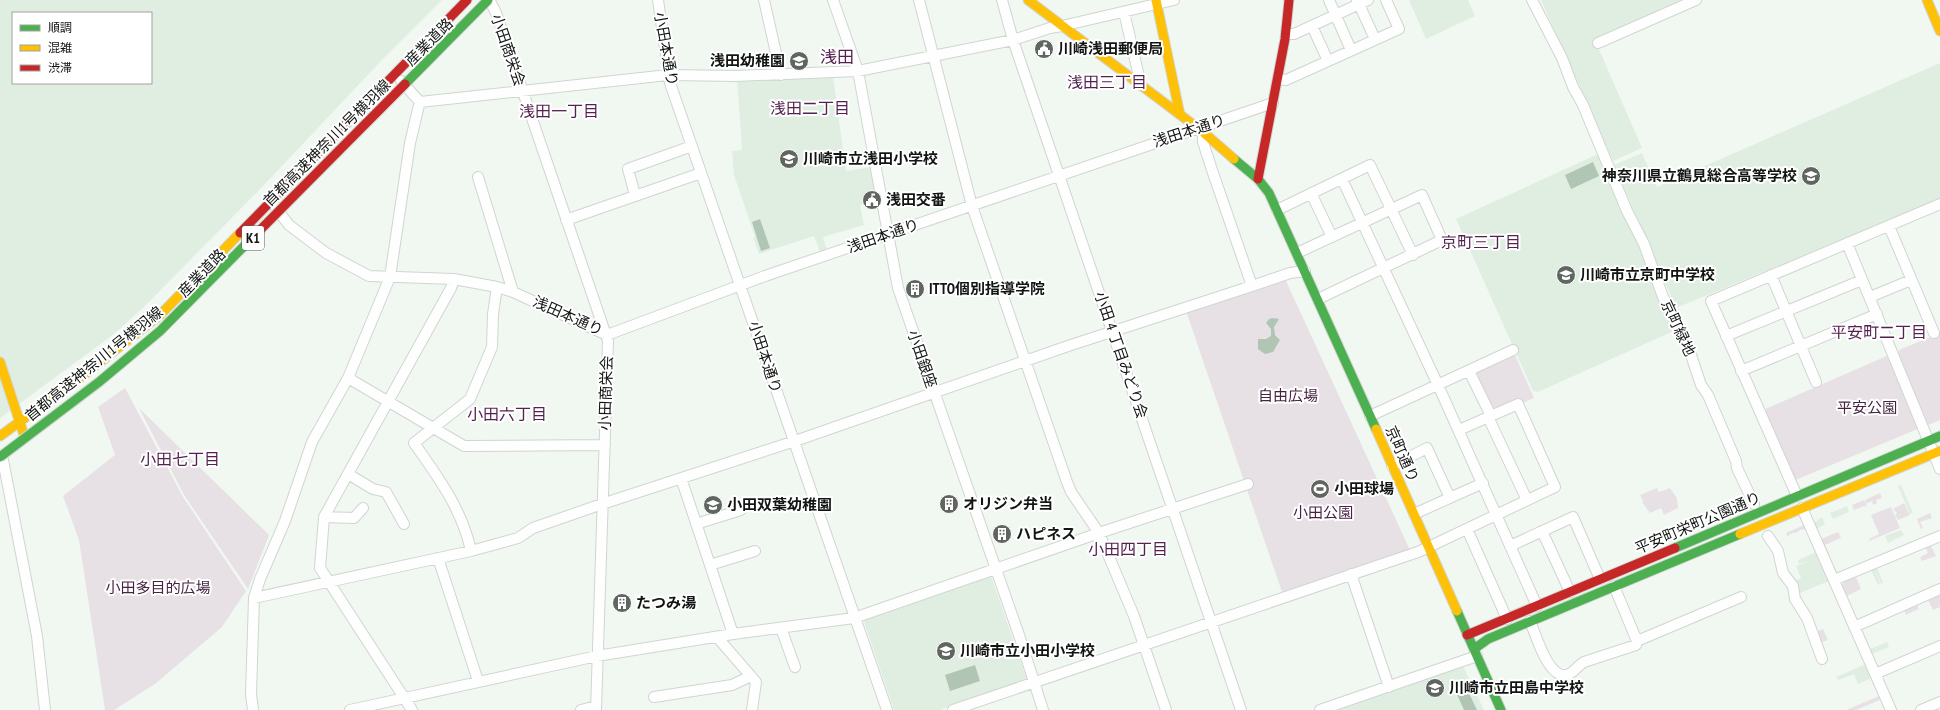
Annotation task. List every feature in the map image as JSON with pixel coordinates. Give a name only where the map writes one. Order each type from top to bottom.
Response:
[{"type":"main road","name":"産業道路","points":[[0,436],[160,316],[467,0]]},
{"type":"main road","name":"首都高速神奈川1号横羽線","points":[[0,444],[108,362],[156,322],[474,0]]},
{"type":"main road","name":"産業道路","points":[[1,460],[26,443],[175,321],[281,215],[405,85],[490,0]]},
{"type":"main road","name":"首都高速神奈川1号横羽線","points":[[1,460],[160,331],[490,0]]},
{"type":"main road","name":"京町通り","points":[[1028,0],[1200,130],[1258,179],[1269,193],[1318,299],[1501,710]]},
{"type":"main road","points":[[1258,179],[1286,34],[1289,0]]},
{"type":"main road","points":[[1927,0],[1940,31]]},
{"type":"main road","points":[[1936,0],[1940,10]]},
{"type":"main road","points":[[1156,2],[1180,115]]},
{"type":"main road","points":[[0,362],[26,443]]},
{"type":"main road","name":"平安町栄町公園通り","points":[[1467,635],[1940,436]]},
{"type":"main road","name":"平安町栄町公園通り","points":[[1475,653],[1488,639],[1937,452]]},
{"type":"street","name":"小田商栄会","points":[[490,0],[496,13],[521,90],[607,335],[608,366],[596,656],[596,708]]},
{"type":"street","name":"小田本通り","points":[[658,0],[668,75],[854,618],[887,710]]},
{"type":"street","points":[[764,0],[781,74]]},
{"type":"street","name":"小田銀座","points":[[833,0],[858,71],[887,235],[898,288],[1043,710]]},
{"type":"street","points":[[919,0],[972,206],[1071,492],[1099,533],[1144,645],[1166,710]]},
{"type":"street","name":"小田 4 丁目みどり会","points":[[1002,0],[1012,40],[1241,710]]},
{"type":"street","points":[[420,101],[668,75],[735,76],[858,71],[1012,40],[1050,28],[1124,12],[1156,2],[1174,0]]},
{"type":"street","points":[[1329,0],[1351,50]]},
{"type":"street","points":[[1278,79],[1286,80],[1399,29],[1386,0]]},
{"type":"street","name":"京町緑地","points":[[1532,0],[1562,58],[1573,87],[1583,105],[1627,211],[1644,244],[1663,297],[1685,337],[1701,385],[1708,395],[1736,461],[1737,468],[1754,504]]},
{"type":"street","points":[[1598,43],[1696,0]]},
{"type":"street","points":[[1286,34],[1294,34],[1335,16],[1361,1],[1375,39]]},
{"type":"street","points":[[1124,12],[1141,85]]},
{"type":"street","points":[[1312,26],[1328,61]]},
{"type":"street","points":[[398,78],[420,101]]},
{"type":"street","points":[[253,710],[250,694],[254,598],[260,579],[285,521],[312,442],[348,378],[390,277],[410,143],[420,101]]},
{"type":"street","name":"浅田本通り","points":[[271,201],[289,225],[326,253],[369,276],[454,280],[497,287],[513,292],[607,335],[740,286],[1058,175],[1200,130],[1273,103]]},
{"type":"street","points":[[1200,130],[1212,170],[1252,286]]},
{"type":"street","points":[[636,195],[628,169],[692,146]]},
{"type":"street","points":[[1277,210],[1370,165],[1413,254]]},
{"type":"street","points":[[566,220],[701,173]]},
{"type":"street","points":[[478,177],[513,292]]},
{"type":"street","points":[[1342,179],[1483,482],[1537,606]]},
{"type":"street","points":[[1311,193],[1332,237]]},
{"type":"street","points":[[1297,253],[1422,196],[1442,240],[1384,269],[1318,299]]},
{"type":"street","points":[[1797,496],[1710,301],[1940,204]]},
{"type":"street","points":[[1889,226],[1934,333]]},
{"type":"street","points":[[1847,243],[1929,440],[1937,452],[1940,469]]},
{"type":"street","points":[[254,598],[471,551],[518,538],[533,528],[602,504],[794,441],[1290,273],[1305,271]]},
{"type":"street","points":[[1771,275],[1816,382]]},
{"type":"street","points":[[412,710],[320,568],[324,517],[451,288],[454,280]]},
{"type":"street","points":[[1726,336],[1862,280]]},
{"type":"street","points":[[1870,298],[1911,280]]},
{"type":"street","points":[[471,551],[468,536],[451,497],[414,443],[434,429],[470,399],[492,347],[493,314],[497,287]]},
{"type":"street","points":[[1742,372],[1877,314]]},
{"type":"street","points":[[1370,416],[1513,350]]},
{"type":"street","points":[[1469,371],[1527,500]]},
{"type":"street","points":[[348,378],[464,446],[605,445]]},
{"type":"street","points":[[952,710],[1428,548],[1555,487],[1518,404],[1459,430]]},
{"type":"street","points":[[1392,466],[1427,448],[1450,498]]},
{"type":"street","points":[[1,460],[37,636],[45,710]]},
{"type":"street","points":[[348,474],[373,489],[386,492],[404,524]]},
{"type":"street","points":[[681,478],[733,634]]},
{"type":"street","points":[[1414,514],[1483,482]]},
{"type":"street","points":[[350,710],[596,656],[733,634],[854,618],[1099,533],[1248,484]]},
{"type":"street","points":[[324,517],[354,518],[363,508]]},
{"type":"street","points":[[1802,508],[1891,710]]},
{"type":"street","points":[[696,524],[741,510]]},
{"type":"street","points":[[1510,546],[1573,517],[1600,580]]},
{"type":"street","points":[[1467,529],[1507,619]]},
{"type":"street","points":[[1542,531],[1570,592]]},
{"type":"street","points":[[1768,536],[1778,551],[1783,573],[1793,586],[1795,599],[1807,618],[1822,659]]},
{"type":"street","points":[[1834,580],[1940,536]]},
{"type":"street","points":[[710,565],[755,551]]},
{"type":"street","points":[[438,558],[478,681]]},
{"type":"street","points":[[1351,574],[1389,687]]},
{"type":"street","points":[[1614,586],[1637,641]]},
{"type":"street","points":[[1854,627],[1940,589]]},
{"type":"street","points":[[1530,621],[1549,667],[1555,674],[1561,676],[1572,673],[1578,665],[1584,662],[1636,645],[1637,641],[1741,597]]},
{"type":"street","points":[[781,628],[795,667]]},
{"type":"street","points":[[717,637],[756,682],[752,710]]},
{"type":"street","points":[[1875,674],[1940,646]]},
{"type":"street","points":[[1320,710],[1389,687],[1475,653]]},
{"type":"street","points":[[654,697],[732,685],[751,676]]},
{"type":"street","points":[[1921,710],[1940,702]]},
{"type":"street","points":[[580,710],[596,708]]},
{"type":"shaded area","points":[[0,0],[442,0],[381,61],[264,185],[146,305],[114,334],[0,418]]},
{"type":"shaded area","points":[[1409,0],[1468,0],[1475,16],[1426,39]]},
{"type":"shaded area","points":[[1541,0],[1686,0],[1595,40],[1642,148],[1613,161]]},
{"type":"shaded area","name":"神奈川県立鶴見総合高等学校","points":[[1940,63],[1940,199],[1676,308],[1614,165],[1642,153],[1657,187]]},
{"type":"shaded area","name":"川崎市立浅田小学校","points":[[833,76],[846,171],[871,167],[877,200],[860,205],[864,225],[823,237],[827,250],[820,252],[814,236],[759,254],[753,237],[755,237],[734,175],[732,151],[742,150],[737,79]]},
{"type":"shaded area","name":"川崎市立京町中学校","points":[[1598,154],[1676,330],[1538,392],[1533,391],[1456,219]]},
{"type":"shaded area","points":[[1593,162],[1599,176],[1571,189],[1565,175]]},
{"type":"shaded area","points":[[760,219],[770,248],[761,251],[752,222]]},
{"type":"shaded area","points":[[1269,319],[1279,319],[1274,327],[1275,335],[1280,340],[1273,352],[1265,354],[1258,349],[1258,339],[1266,339],[1271,336],[1271,329],[1266,323]]},
{"type":"shaded area","points":[[1901,485],[1913,513],[1910,514],[1898,486]]},
{"type":"shaded area","points":[[1847,506],[1849,512],[1833,519],[1830,513]]},
{"type":"shaded area","points":[[1822,517],[1825,524],[1817,529],[1814,523]]},
{"type":"shaded area","points":[[1901,530],[1904,535],[1888,543],[1885,536]]},
{"type":"shaded area","points":[[1816,552],[1829,581],[1800,593],[1794,581],[1801,578],[1796,566],[1810,561],[1799,564],[1798,560]]},
{"type":"shaded area","points":[[1877,568],[1883,582],[1881,584],[1875,571],[1880,584],[1878,585],[1871,570]]},
{"type":"shaded area","name":"川崎市立小田小学校","points":[[991,576],[1027,680],[940,710],[894,710],[864,622]]},
{"type":"shaded area","points":[[1887,642],[1889,647],[1872,654],[1870,649]]},
{"type":"shaded area","points":[[1866,664],[1872,678],[1858,684],[1854,674],[1838,680],[1836,677]]},
{"type":"shaded area","points":[[975,665],[980,681],[950,691],[945,675]]},
{"type":"shaded area","name":"川崎市立田島中学校","points":[[1463,666],[1484,710],[1330,710]]},
{"type":"shaded area","points":[[1465,685],[1477,710],[1464,710],[1455,690]]},
{"type":"green space","name":"小田公園","points":[[1282,279],[1286,281],[1409,548],[1408,552],[1283,595],[1186,311]]},
{"type":"green space","name":"平安公園","points":[[1940,333],[1940,420],[1928,425],[1898,354],[1899,350]]},
{"type":"green space","points":[[1515,355],[1534,398],[1521,404],[1492,413],[1473,373]]},
{"type":"green space","name":"平安公園","points":[[1889,355],[1920,428],[1793,481],[1763,410]]},
{"type":"green space","name":"小田多目的広場","points":[[125,388],[183,497],[246,591],[222,627],[155,684],[114,710],[105,710],[79,540],[63,496],[115,455],[98,407]]},
{"type":"green space","points":[[139,408],[269,535],[248,589],[184,495]]},
{"type":"green space","points":[[1657,488],[1659,492],[1670,488],[1677,498],[1678,508],[1664,515],[1661,508],[1650,513],[1642,502],[1643,501],[1640,495]]},
{"type":"green space","points":[[1880,493],[1882,498],[1876,500],[1877,503],[1873,505],[1872,501],[1866,504],[1865,500]]},
{"type":"green space","points":[[1864,500],[1867,507],[1864,506],[1854,510],[1852,505]]},
{"type":"green space","points":[[1904,503],[1910,515],[1898,520],[1895,515],[1897,513],[1893,509]]},
{"type":"green space","points":[[1891,507],[1900,528],[1869,541],[1869,539],[1879,534],[1871,515]]},
{"type":"green space","points":[[1930,513],[1932,518],[1920,522],[1923,528],[1921,529],[1917,519]]},
{"type":"green space","points":[[1804,525],[1806,529],[1790,534],[1788,537],[1786,533]]},
{"type":"green space","points":[[1838,532],[1841,538],[1825,545],[1829,554],[1828,555],[1821,539]]},
{"type":"green space","points":[[1931,546],[1936,556],[1922,561],[1920,557],[1928,553],[1926,548]]},
{"type":"green space","points":[[1856,577],[1861,589],[1847,596],[1842,586],[1844,582]]},
{"type":"green space","points":[[1940,593],[1940,607],[1933,610],[1927,598]]},
{"type":"green space","points":[[1917,604],[1919,609],[1906,615],[1904,610]]},
{"type":"green space","points":[[1823,629],[1828,640],[1822,642],[1817,631]]},
{"type":"green space","points":[[1879,696],[1880,700],[1856,710],[1846,710]]},
{"type":"traffic: fast","points":[[405,84],[488,0]]},
{"type":"traffic: fast","points":[[1234,159],[1258,179],[1269,193],[1376,429]]},
{"type":"traffic: fast","points":[[0,457],[99,382],[160,331],[257,233]]},
{"type":"traffic: fast","points":[[1675,548],[1940,436]]},
{"type":"traffic: fast","points":[[1474,649],[1488,639],[1740,534]]},
{"type":"traffic: fast","points":[[1457,611],[1501,710]]},
{"type":"traffic: slow","points":[[1028,0],[1203,132],[1234,159]]},
{"type":"traffic: slow","points":[[1156,0],[1180,115]]},
{"type":"traffic: slow","points":[[1927,0],[1940,31]]},
{"type":"traffic: slow","points":[[0,436],[86,373],[160,315],[240,233]]},
{"type":"traffic: slow","points":[[0,362],[23,432]]},
{"type":"traffic: slow","points":[[1376,429],[1457,611]]},
{"type":"traffic: slow","points":[[1740,534],[1940,451]]},
{"type":"traffic: jam","points":[[240,233],[467,0]]},
{"type":"traffic: jam","points":[[1258,179],[1285,39],[1289,0]]},
{"type":"traffic: jam","points":[[257,233],[405,84]]},
{"type":"traffic: jam","points":[[1467,635],[1675,548]]},
{"type":"place","name":"川崎浅田郵便局","points":[[1044,49]]},
{"type":"place","name":"浅田幼稚園","points":[[799,61]]},
{"type":"place","name":"川崎市立浅田小学校","points":[[789,159]]},
{"type":"place","name":"神奈川県立鶴見総合高等学校","points":[[1811,176]]},
{"type":"place","name":"浅田交番","points":[[872,200]]},
{"type":"place","name":"川崎市立京町中学校","points":[[1566,275]]},
{"type":"place","name":"ITTO個別指導学院","points":[[915,289]]},
{"type":"place","name":"小田球場","points":[[1320,489]]},
{"type":"place","name":"オリジン弁当","points":[[949,504]]},
{"type":"place","name":"小田双葉幼稚園","points":[[713,505]]},
{"type":"place","name":"ハピネス","points":[[1002,534]]},
{"type":"place","name":"たつみ湯","points":[[622,603]]},
{"type":"place","name":"川崎市立小田小学校","points":[[946,651]]},
{"type":"place","name":"川崎市立田島中学校","points":[[1435,688]]},
{"type":"district","name":"浅田","points":[[837,57]]},
{"type":"district","name":"浅田三丁目","points":[[1107,82]]},
{"type":"district","name":"浅田二丁目","points":[[810,108]]},
{"type":"district","name":"浅田一丁目","points":[[559,111]]},
{"type":"district","name":"京町三丁目","points":[[1481,242]]},
{"type":"district","name":"平安町二丁目","points":[[1879,332]]},
{"type":"district","name":"小田六丁目","points":[[507,414]]},
{"type":"district","name":"小田七丁目","points":[[180,459]]},
{"type":"district","name":"小田四丁目","points":[[1128,549]]},
{"type":"park label","name":"自由広場","points":[[1288,396]]}]
